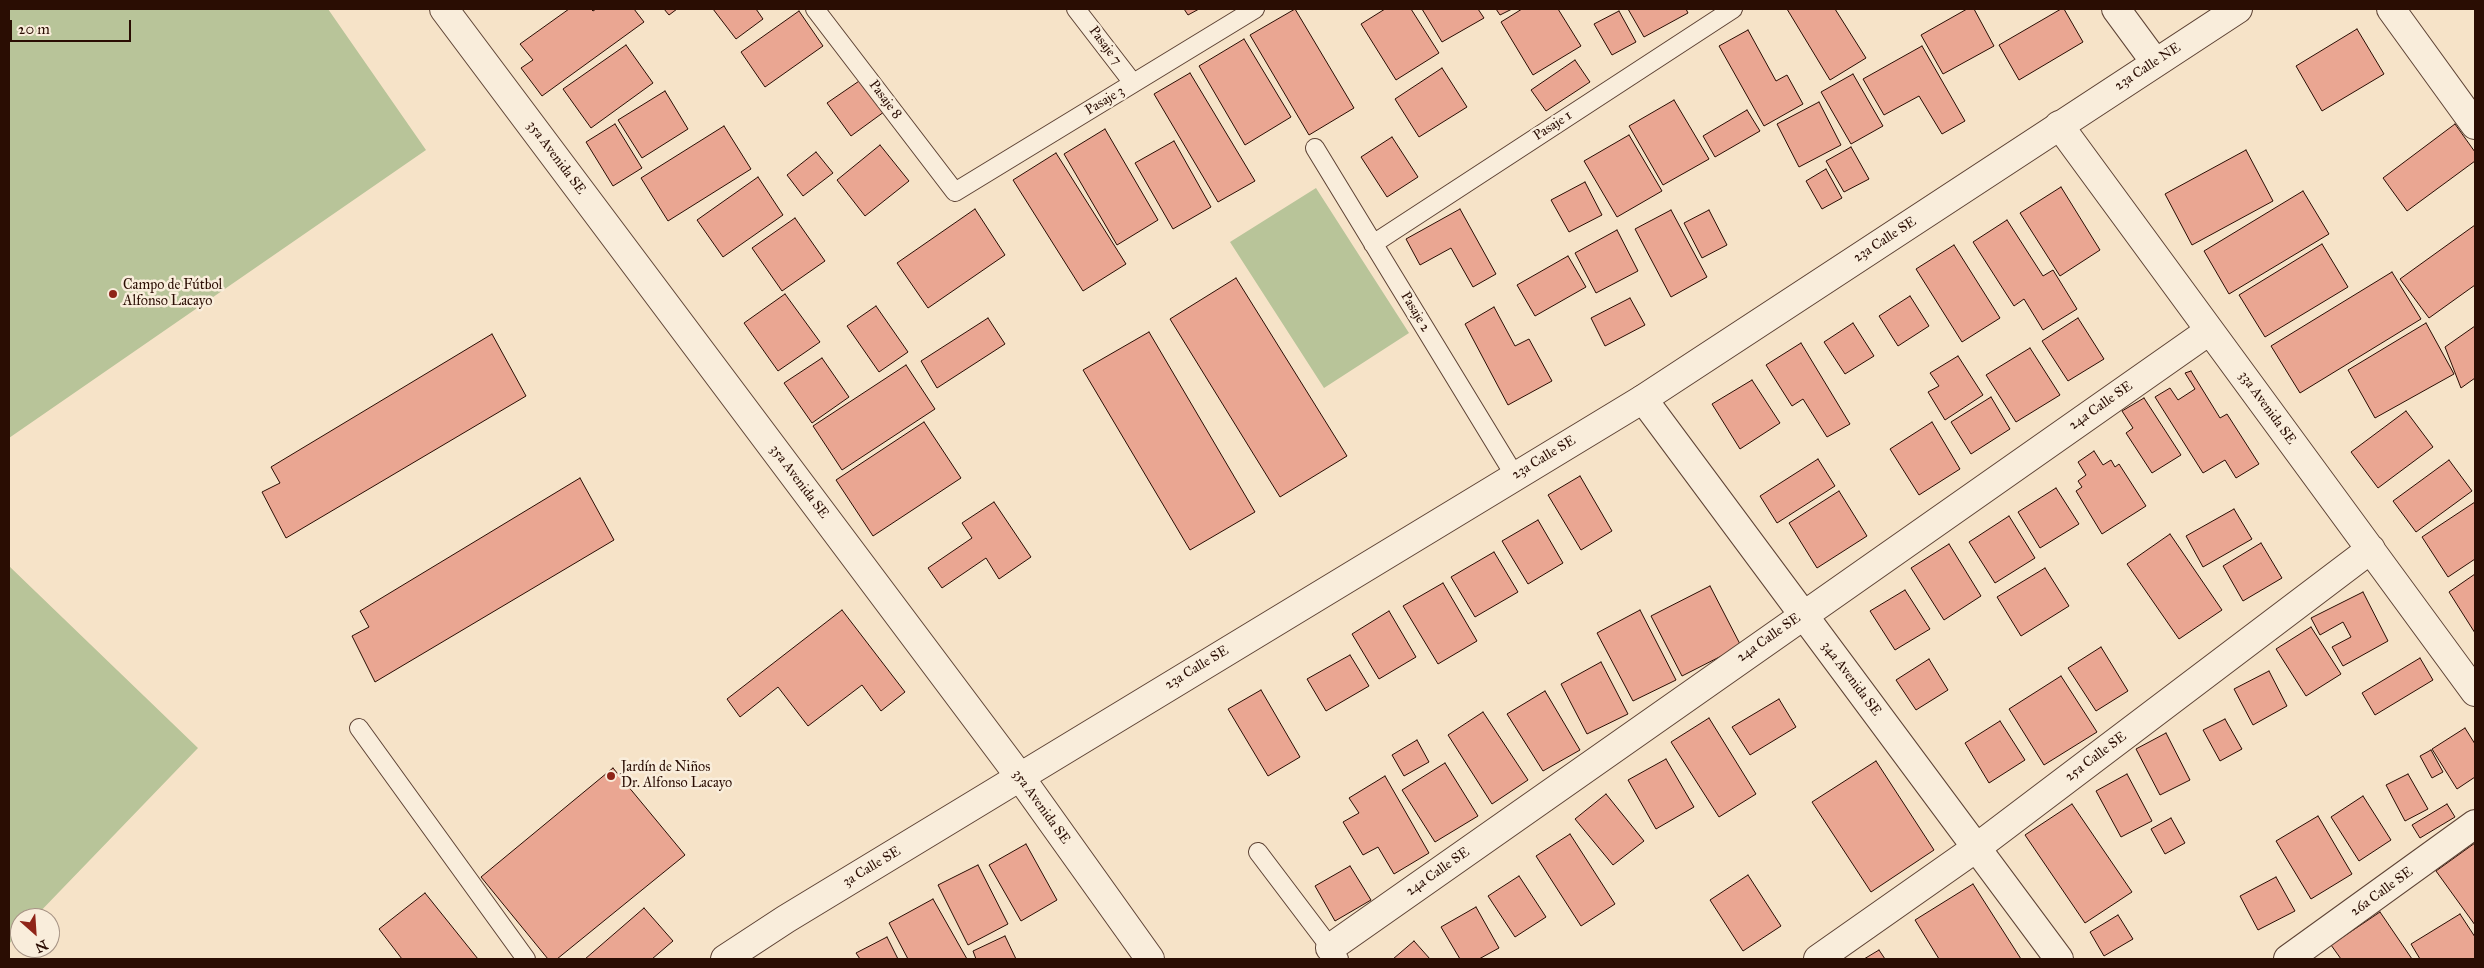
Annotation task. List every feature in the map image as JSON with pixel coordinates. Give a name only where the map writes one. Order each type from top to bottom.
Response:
[{"type":"street","name":"35a Avenida SE","points":[[444,9],[1020,777],[1150,959]]},
{"type":"street","points":[[2116,9],[2155,62]]},
{"type":"street","name":"23a Calle NE","points":[[2059,125],[2238,9]]},
{"type":"street","points":[[2391,9],[2475,125]]},
{"type":"street","name":"23a Calle SE","points":[[1020,777],[1642,399],[2059,125]]},
{"type":"street","name":"33a Avenida SE","points":[[2059,125],[2475,692]]},
{"type":"street","name":"24a Calle SE","points":[[1335,954],[1803,615],[2210,331]]},
{"type":"street","name":"34a Avenida SE","points":[[1642,399],[2059,959]]},
{"type":"street","name":"25a Calle SE","points":[[1818,959],[1976,848],[2371,549]]},
{"type":"street","name":"3a Calle SE","points":[[725,959],[786,919],[1020,777]]},
{"type":"street","name":"26a Calle SE","points":[[2288,959],[2475,824]]},
{"type":"lane","name":"Pasaje 8","points":[[816,9],[955,192]]},
{"type":"lane","name":"Pasaje 7","points":[[1076,9],[1134,84]]},
{"type":"lane","name":"Pasaje 3","points":[[955,192],[1255,9]]},
{"type":"lane","name":"Pasaje 1","points":[[1373,244],[1733,9]]},
{"type":"lane","name":"Pasaje 2","points":[[1315,148],[1515,476]]},
{"type":"lane","points":[[359,728],[526,959]]},
{"type":"lane","points":[[1258,852],[1335,954]]},
{"type":"green space","name":"Campo de Fútbol Alfonso Lacayo","points":[[9,9],[328,9],[426,150],[9,438]]},
{"type":"green space","points":[[1316,188],[1409,333],[1324,388],[1230,242]]},
{"type":"green space","points":[[9,566],[198,748],[44,908],[10,908],[9,944]]},
{"type":"building","points":[[569,9],[591,9],[593,11],[596,9],[634,9],[644,22],[542,96],[521,68],[533,60],[520,44]]},
{"type":"building","points":[[664,9],[677,9],[669,15]]},
{"type":"building","points":[[713,9],[756,9],[763,19],[736,39]]},
{"type":"building","points":[[1184,9],[1199,9],[1188,15]]},
{"type":"building","points":[[1295,9],[1354,108],[1309,135],[1250,35]]},
{"type":"building","points":[[1385,9],[1411,9],[1439,53],[1396,80],[1361,24]]},
{"type":"building","points":[[1422,9],[1478,9],[1484,18],[1442,42]]},
{"type":"building","points":[[1496,9],[1512,9],[1500,15]]},
{"type":"building","points":[[1522,9],[1558,9],[1581,46],[1533,75],[1501,22]]},
{"type":"building","points":[[1628,9],[1686,9],[1688,13],[1644,37]]},
{"type":"building","points":[[1787,9],[1835,9],[1866,58],[1830,80]]},
{"type":"building","points":[[1967,9],[1974,9],[1994,46],[1943,74],[1921,35]]},
{"type":"building","points":[[2064,9],[2083,42],[2019,80],[1999,45]]},
{"type":"building","points":[[799,11],[823,46],[765,87],[741,52]]},
{"type":"building","points":[[1619,11],[1636,42],[1612,55],[1594,24]]},
{"type":"building","points":[[2357,29],[2384,74],[2322,111],[2296,66]]},
{"type":"building","points":[[1748,30],[1776,81],[1787,75],[1803,104],[1764,126],[1719,46]]},
{"type":"building","points":[[1244,39],[1291,117],[1245,145],[1199,66]]},
{"type":"building","points":[[626,45],[653,83],[591,128],[563,89]]},
{"type":"building","points":[[1922,46],[1965,121],[1942,134],[1919,96],[1884,115],[1863,79]]},
{"type":"building","points":[[1575,60],[1590,82],[1546,111],[1531,90]]},
{"type":"building","points":[[1442,68],[1467,107],[1419,137],[1395,99]]},
{"type":"building","points":[[1190,73],[1255,181],[1218,202],[1154,94]]},
{"type":"building","points":[[1853,74],[1883,126],[1851,144],[1821,92]]},
{"type":"building","points":[[865,77],[888,109],[851,136],[827,103]]},
{"type":"building","points":[[665,91],[688,129],[642,158],[618,120]]},
{"type":"building","points":[[1674,100],[1709,159],[1663,185],[1629,126]]},
{"type":"building","points":[[1819,102],[1841,145],[1799,167],[1777,124]]},
{"type":"building","points":[[1747,110],[1760,131],[1715,157],[1703,136]]},
{"type":"building","points":[[615,124],[642,168],[613,186],[586,142]]},
{"type":"building","points":[[2455,124],[2475,152],[2475,161],[2407,211],[2383,178]]},
{"type":"building","points":[[724,126],[751,169],[668,221],[641,178]]},
{"type":"building","points":[[1105,129],[1158,220],[1117,245],[1064,154]]},
{"type":"building","points":[[1629,135],[1662,191],[1617,217],[1584,161]]},
{"type":"building","points":[[1392,137],[1418,177],[1387,197],[1361,157]]},
{"type":"building","points":[[1174,141],[1211,207],[1173,229],[1135,163]]},
{"type":"building","points":[[880,145],[909,181],[865,216],[837,180]]},
{"type":"building","points":[[1851,147],[1869,179],[1844,192],[1826,161]]},
{"type":"building","points":[[2246,150],[2273,201],[2192,245],[2165,194]]},
{"type":"building","points":[[816,152],[833,173],[803,196],[787,175]]},
{"type":"building","points":[[1056,153],[1126,264],[1083,291],[1013,180]]},
{"type":"building","points":[[1826,169],[1842,198],[1822,209],[1806,181]]},
{"type":"building","points":[[758,177],[783,215],[723,257],[697,220]]},
{"type":"building","points":[[1585,182],[1602,215],[1569,232],[1551,200]]},
{"type":"building","points":[[2061,187],[2100,250],[2060,276],[2020,213]]},
{"type":"building","points":[[2303,191],[2329,234],[2229,294],[2204,251]]},
{"type":"building","points":[[975,209],[1005,255],[928,308],[897,263]]},
{"type":"building","points":[[1460,209],[1496,274],[1473,287],[1451,248],[1420,265],[1406,239]]},
{"type":"building","points":[[1671,210],[1707,277],[1671,297],[1635,229]]},
{"type":"building","points":[[1709,210],[1727,245],[1702,258],[1684,223]]},
{"type":"building","points":[[795,218],[825,261],[782,291],[752,248]]},
{"type":"building","points":[[2007,220],[2043,276],[2053,270],[2077,309],[2043,330],[2024,299],[2014,306],[1973,242]]},
{"type":"building","points":[[2475,225],[2475,285],[2429,318],[2400,279]]},
{"type":"building","points":[[1617,230],[1638,271],[1596,293],[1575,253]]},
{"type":"building","points":[[2322,244],[2348,287],[2265,337],[2239,295]]},
{"type":"building","points":[[1954,245],[2000,318],[1962,342],[1916,269]]},
{"type":"building","points":[[1568,256],[1586,287],[1535,316],[1517,285]]},
{"type":"building","points":[[2392,272],[2421,319],[2300,393],[2271,346]]},
{"type":"building","points":[[1236,278],[1347,456],[1280,497],[1170,319]]},
{"type":"building","points":[[785,294],[820,342],[778,371],[744,323]]},
{"type":"building","points":[[1910,296],[1929,326],[1898,346],[1879,316]]},
{"type":"building","points":[[1630,298],[1645,325],[1605,346],[1591,318]]},
{"type":"building","points":[[876,306],[908,352],[879,372],[847,326]]},
{"type":"building","points":[[1494,307],[1515,346],[1529,339],[1552,381],[1508,405],[1465,324]]},
{"type":"building","points":[[988,318],[1005,344],[937,388],[921,361]]},
{"type":"building","points":[[2078,318],[2104,359],[2068,381],[2042,341]]},
{"type":"building","points":[[1853,323],[1874,356],[1845,374],[1824,342]]},
{"type":"building","points":[[2426,323],[2454,374],[2375,418],[2348,370]]},
{"type":"building","points":[[2475,326],[2475,378],[2461,388],[2445,347]]},
{"type":"building","points":[[1149,332],[1255,512],[1190,550],[1083,370]]},
{"type":"building","points":[[492,334],[526,396],[286,538],[262,492],[280,483],[271,467]]},
{"type":"building","points":[[1801,343],[1850,424],[1827,437],[1803,399],[1792,406],[1766,365]]},
{"type":"building","points":[[2030,348],[2060,395],[2016,422],[1986,375]]},
{"type":"building","points":[[1958,356],[1983,395],[1945,420],[1928,392],[1939,386],[1930,373]]},
{"type":"building","points":[[822,358],[849,397],[812,423],[784,383]]},
{"type":"building","points":[[906,365],[935,409],[842,470],[813,426]]},
{"type":"building","points":[[2191,371],[2220,418],[2227,414],[2259,464],[2236,478],[2225,460],[2203,473],[2155,397],[2170,388],[2178,400],[2195,389],[2185,373]]},
{"type":"building","points":[[1752,380],[1780,423],[1740,449],[1712,404]]},
{"type":"building","points":[[1991,397],[2010,429],[1971,454],[1951,422]]},
{"type":"building","points":[[2144,398],[2181,455],[2152,473],[2126,433],[2133,428],[2122,411]]},
{"type":"building","points":[[2406,411],[2433,447],[2378,488],[2351,452]]},
{"type":"building","points":[[924,422],[961,478],[873,536],[836,480]]},
{"type":"building","points":[[1932,422],[1960,469],[1919,495],[1890,449]]},
{"type":"building","points":[[2094,451],[2103,465],[2111,460],[2115,467],[2119,464],[2146,506],[2102,534],[2076,491],[2082,487],[2078,481],[2086,475],[2078,462]]},
{"type":"building","points":[[1818,459],[1835,486],[1777,523],[1760,496]]},
{"type":"building","points":[[2449,460],[2472,491],[2416,532],[2393,501]]},
{"type":"building","points":[[1580,476],[1612,531],[1581,550],[1548,495]]},
{"type":"building","points":[[580,478],[614,540],[375,682],[352,636],[369,627],[360,611]]},
{"type":"building","points":[[2056,488],[2079,524],[2040,548],[2018,512]]},
{"type":"building","points":[[1839,491],[1867,536],[1817,568],[1789,523]]},
{"type":"building","points":[[994,502],[1031,557],[999,579],[986,558],[942,588],[928,568],[972,538],[962,523]]},
{"type":"building","points":[[2475,502],[2475,559],[2448,577],[2422,537]]},
{"type":"building","points":[[2234,509],[2252,539],[2203,567],[2186,536]]},
{"type":"building","points":[[2009,516],[2035,558],[1995,583],[1969,542]]},
{"type":"building","points":[[1538,520],[1563,563],[1528,584],[1502,541]]},
{"type":"building","points":[[2170,534],[2222,610],[2179,639],[2127,564]]},
{"type":"building","points":[[2261,543],[2282,578],[2243,601],[2223,566]]},
{"type":"building","points":[[1949,544],[1981,596],[1944,620],[1911,568]]},
{"type":"building","points":[[1494,552],[1518,592],[1475,617],[1451,577]]},
{"type":"building","points":[[2045,568],[2069,606],[2021,636],[1997,597]]},
{"type":"building","points":[[2475,574],[2475,633],[2449,592]]},
{"type":"building","points":[[1443,583],[1477,641],[1438,664],[1403,606]]},
{"type":"building","points":[[1710,586],[1741,646],[1682,676],[1651,616]]},
{"type":"building","points":[[1905,590],[1930,629],[1895,650],[1870,611]]},
{"type":"building","points":[[2363,592],[2388,641],[2343,666],[2332,647],[2351,637],[2343,622],[2320,635],[2311,618]]},
{"type":"building","points":[[842,610],[905,692],[881,711],[862,685],[808,726],[778,687],[740,717],[727,699]]},
{"type":"building","points":[[1640,610],[1676,680],[1633,701],[1597,633]]},
{"type":"building","points":[[1389,611],[1416,657],[1379,679],[1352,634]]},
{"type":"building","points":[[2311,627],[2341,674],[2306,696],[2276,649]]},
{"type":"building","points":[[2101,647],[2128,691],[2096,711],[2068,668]]},
{"type":"building","points":[[1350,655],[1369,686],[1326,711],[1307,679]]},
{"type":"building","points":[[2420,658],[2433,680],[2375,715],[2362,693]]},
{"type":"building","points":[[1929,659],[1948,690],[1916,710],[1896,680]]},
{"type":"building","points":[[1601,662],[1628,714],[1587,734],[1561,684]]},
{"type":"building","points":[[2269,671],[2287,706],[2253,725],[2234,689]]},
{"type":"building","points":[[2061,676],[2097,732],[2044,765],[2009,709]]},
{"type":"building","points":[[1261,690],[1300,757],[1268,776],[1228,709]]},
{"type":"building","points":[[1545,691],[1580,750],[1543,771],[1507,714]]},
{"type":"building","points":[[1779,699],[1796,727],[1750,755],[1732,727]]},
{"type":"building","points":[[1483,712],[1528,780],[1492,804],[1448,735]]},
{"type":"building","points":[[1709,718],[1756,794],[1719,817],[1671,742]]},
{"type":"building","points":[[2225,719],[2242,749],[2220,761],[2203,730]]},
{"type":"building","points":[[2000,721],[2025,760],[1989,783],[1965,743]]},
{"type":"building","points":[[2465,728],[2475,744],[2475,777],[2457,789],[2432,749]]},
{"type":"building","points":[[2166,733],[2190,780],[2160,795],[2136,749]]},
{"type":"building","points":[[1417,740],[1429,762],[1404,776],[1392,755]]},
{"type":"building","points":[[2431,750],[2443,772],[2432,778],[2420,756]]},
{"type":"building","points":[[1666,759],[1694,807],[1656,829],[1628,780]]},
{"type":"building","points":[[1876,761],[1934,850],[1871,892],[1812,802]]},
{"type":"building","points":[[1445,763],[1478,816],[1435,842],[1402,790]]},
{"type":"building","points":[[613,768],[685,855],[557,959],[548,959],[481,877]]},
{"type":"building","points":[[2127,774],[2152,821],[2121,837],[2096,791]]},
{"type":"building","points":[[2408,774],[2428,809],[2405,821],[2386,785]]},
{"type":"building","points":[[1385,776],[1429,853],[1394,874],[1378,847],[1363,855],[1343,822],[1359,813],[1349,798]]},
{"type":"building","points":[[1606,794],[1644,841],[1613,865],[1575,819]]},
{"type":"building","points":[[2363,796],[2391,840],[2359,861],[2331,817]]},
{"type":"building","points":[[2072,804],[2132,892],[2085,923],[2025,835]]},
{"type":"building","points":[[2447,804],[2455,817],[2420,838],[2412,825]]},
{"type":"building","points":[[2318,816],[2352,874],[2311,899],[2276,841]]},
{"type":"building","points":[[2171,818],[2185,843],[2165,854],[2151,829]]},
{"type":"building","points":[[1570,834],[1615,904],[1581,926],[1536,856]]},
{"type":"building","points":[[2475,843],[2475,925],[2436,871]]},
{"type":"building","points":[[1026,844],[1057,900],[1021,921],[989,865]]},
{"type":"building","points":[[978,865],[1008,924],[968,945],[938,885]]},
{"type":"building","points":[[1350,866],[1371,900],[1335,921],[1315,886]]},
{"type":"building","points":[[1748,875],[1781,926],[1743,951],[1710,900]]},
{"type":"building","points":[[1519,876],[1546,917],[1515,937],[1488,896]]},
{"type":"building","points":[[2276,877],[2295,911],[2258,930],[2240,896]]},
{"type":"building","points":[[1973,884],[2021,959],[1939,959],[1915,920]]},
{"type":"building","points":[[425,893],[478,959],[402,959],[379,929]]},
{"type":"building","points":[[933,899],[967,959],[908,959],[889,923]]},
{"type":"building","points":[[1476,907],[1499,948],[1479,959],[1460,959],[1441,927]]},
{"type":"building","points":[[644,908],[673,941],[652,959],[585,959]]},
{"type":"building","points":[[2380,912],[2412,959],[2341,959],[2331,945]]},
{"type":"building","points":[[2460,914],[2475,937],[2475,959],[2420,959],[2411,944]]},
{"type":"building","points":[[2118,915],[2133,939],[2104,956],[2090,932]]},
{"type":"building","points":[[1005,936],[1016,959],[976,959],[973,951]]},
{"type":"building","points":[[887,937],[898,959],[860,959],[856,953]]},
{"type":"building","points":[[1414,941],[1430,959],[1393,959]]},
{"type":"building","points":[[1879,950],[1885,959],[1864,959]]},
{"type":"place","name":"Campo de Fútbol Alfonso Lacayo","points":[[113,294]]},
{"type":"place","name":"Jardín de Niños Dr. Alfonso Lacayo","points":[[611,776]]}]
